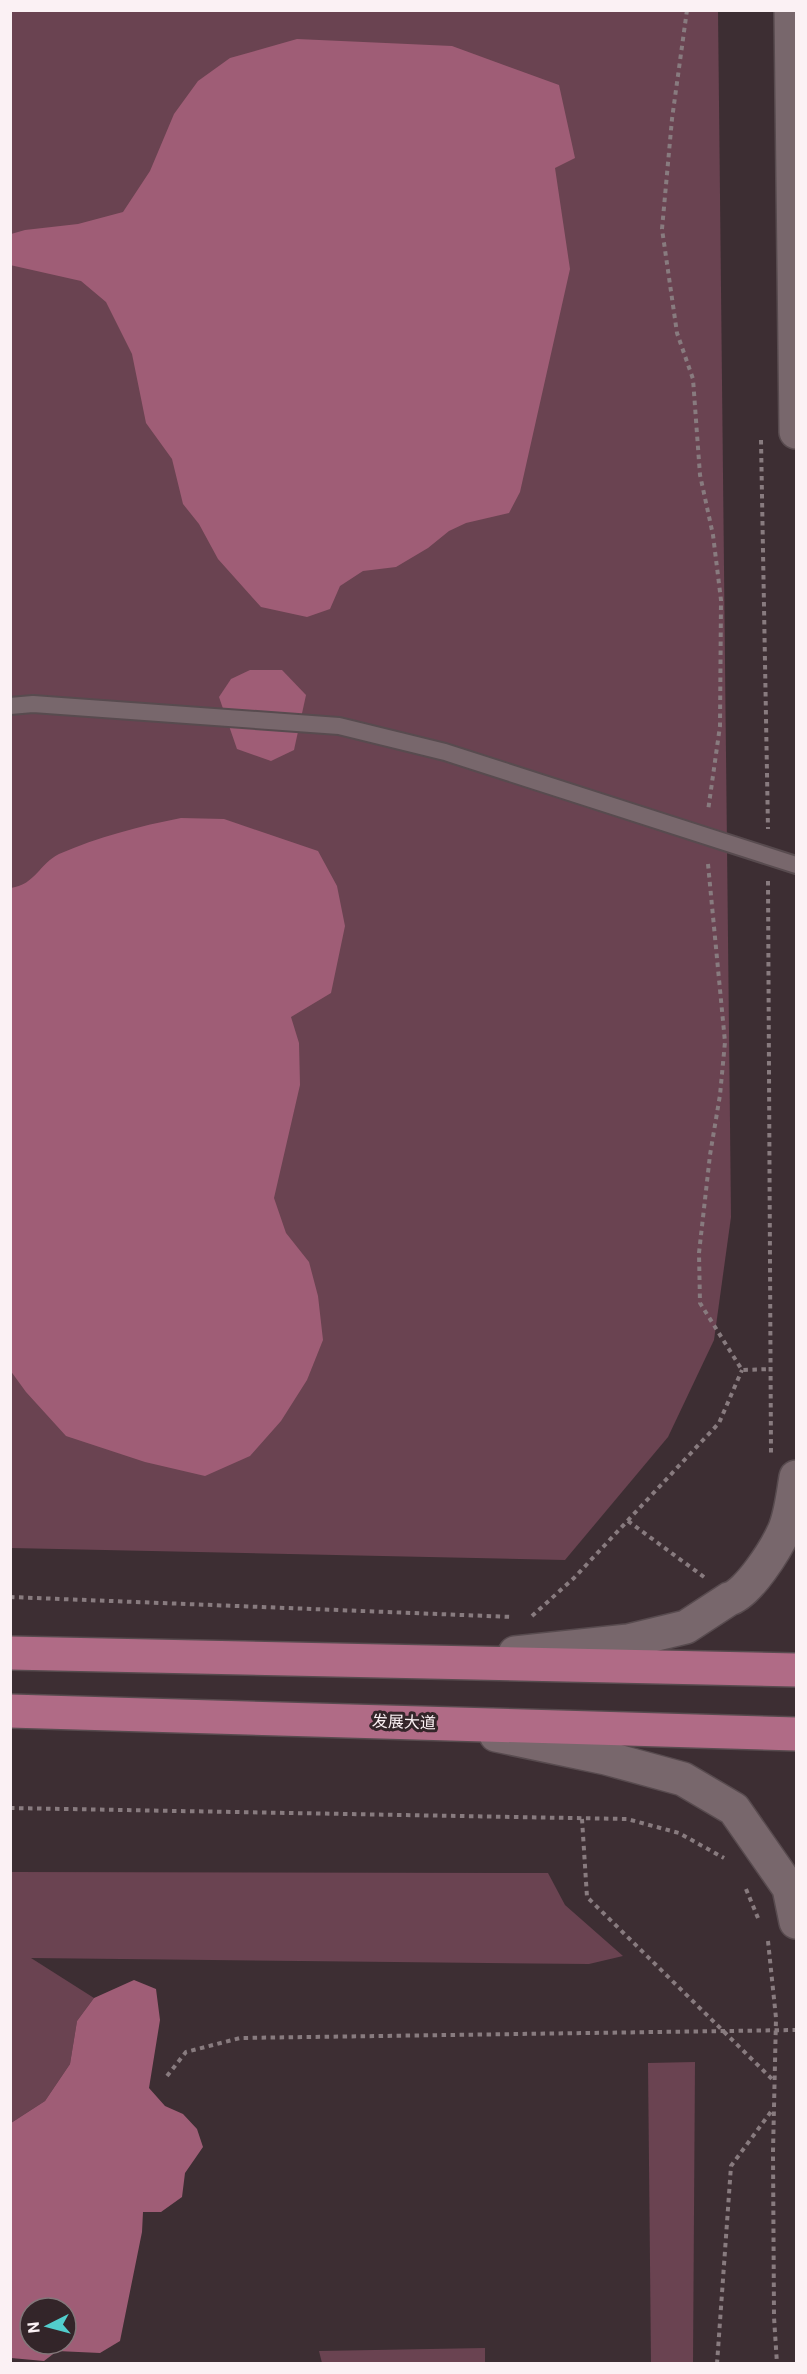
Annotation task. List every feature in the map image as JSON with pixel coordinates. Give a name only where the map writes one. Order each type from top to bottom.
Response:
[{"type":"main road","points":[[10,1653],[796,1670]]},
{"type":"main road","name":"发展大道","points":[[10,1711],[796,1734]]},
{"type":"street","points":[[791,10],[796,432]]},
{"type":"street","points":[[415,1662],[628,1641],[686,1627],[729,1599],[737,1597],[765,1564],[785,1530],[784,1470]]},
{"type":"street","points":[[414,1723],[530,1741],[606,1758],[683,1779],[734,1809],[789,1888],[796,1922]]},
{"type":"lane","points":[[10,706],[33,704],[339,726],[445,752],[796,865]]},
{"type":"path","points":[[687,10],[672,119],[662,229],[677,333],[693,379],[700,475],[713,535],[721,600],[720,726],[705,836],[725,1042],[699,1253],[700,1303],[742,1370]]},
{"type":"path","points":[[761,439],[768,856],[771,1369],[784,1470]]},
{"type":"path","points":[[742,1370],[771,1369]]},
{"type":"path","points":[[542,1618],[530,1617],[574,1578],[719,1423],[742,1370]]},
{"type":"path","points":[[628,1521],[707,1579]]},
{"type":"path","points":[[10,1597],[519,1617]]},
{"type":"path","points":[[10,1808],[627,1819],[679,1833],[725,1859]]},
{"type":"path","points":[[582,1819],[587,1898],[774,2081]]},
{"type":"path","points":[[745,1887],[759,1919]]},
{"type":"path","points":[[768,1941],[776,2031],[773,2109],[774,2317],[777,2364]]},
{"type":"path","points":[[167,2076],[186,2052],[240,2038],[796,2030]]},
{"type":"path","points":[[717,2364],[731,2166],[773,2109]]},
{"type":"shaded area","points":[[11,11],[718,11],[731,1217],[714,1340],[668,1437],[565,1560],[11,1548]]},
{"type":"shaded area","points":[[297,39],[452,46],[559,85],[575,158],[555,168],[570,269],[520,492],[509,513],[466,523],[449,531],[428,548],[396,567],[363,571],[340,586],[330,609],[307,617],[261,607],[218,559],[199,524],[183,504],[172,459],[146,423],[132,354],[106,302],[81,281],[10,265],[11,234],[25,230],[78,224],[123,212],[150,171],[174,114],[198,81],[230,58]]},
{"type":"shaded area","points":[[250,670],[282,670],[306,695],[294,750],[271,761],[237,749],[219,697],[231,679]]},
{"type":"shaded area","points":[[181,818],[224,819],[318,851],[337,886],[345,926],[331,993],[291,1017],[299,1043],[300,1085],[274,1198],[286,1233],[309,1262],[318,1296],[323,1340],[307,1380],[281,1421],[250,1456],[205,1476],[145,1462],[66,1436],[26,1392],[10,1370],[11,888],[32,878],[59,854],[119,833]]},
{"type":"shaded area","points":[[11,1872],[548,1873],[565,1905],[623,1956],[589,1964],[31,1958],[94,1998],[77,2021],[70,2064],[45,2101],[11,2123]]},
{"type":"shaded area","points":[[134,1980],[156,1989],[160,2020],[149,2088],[165,2106],[183,2114],[197,2129],[203,2147],[185,2173],[182,2197],[161,2212],[143,2212],[142,2232],[120,2341],[100,2353],[78,2352],[78,2296],[18,2296],[18,2356],[50,2356],[44,2361],[11,2358],[11,2123],[45,2101],[70,2064],[77,2021],[94,1998]]},
{"type":"shaded area","points":[[695,2062],[693,2363],[651,2363],[648,2063]]},
{"type":"shaded area","points":[[485,2348],[485,2363],[322,2363],[319,2351]]}]
